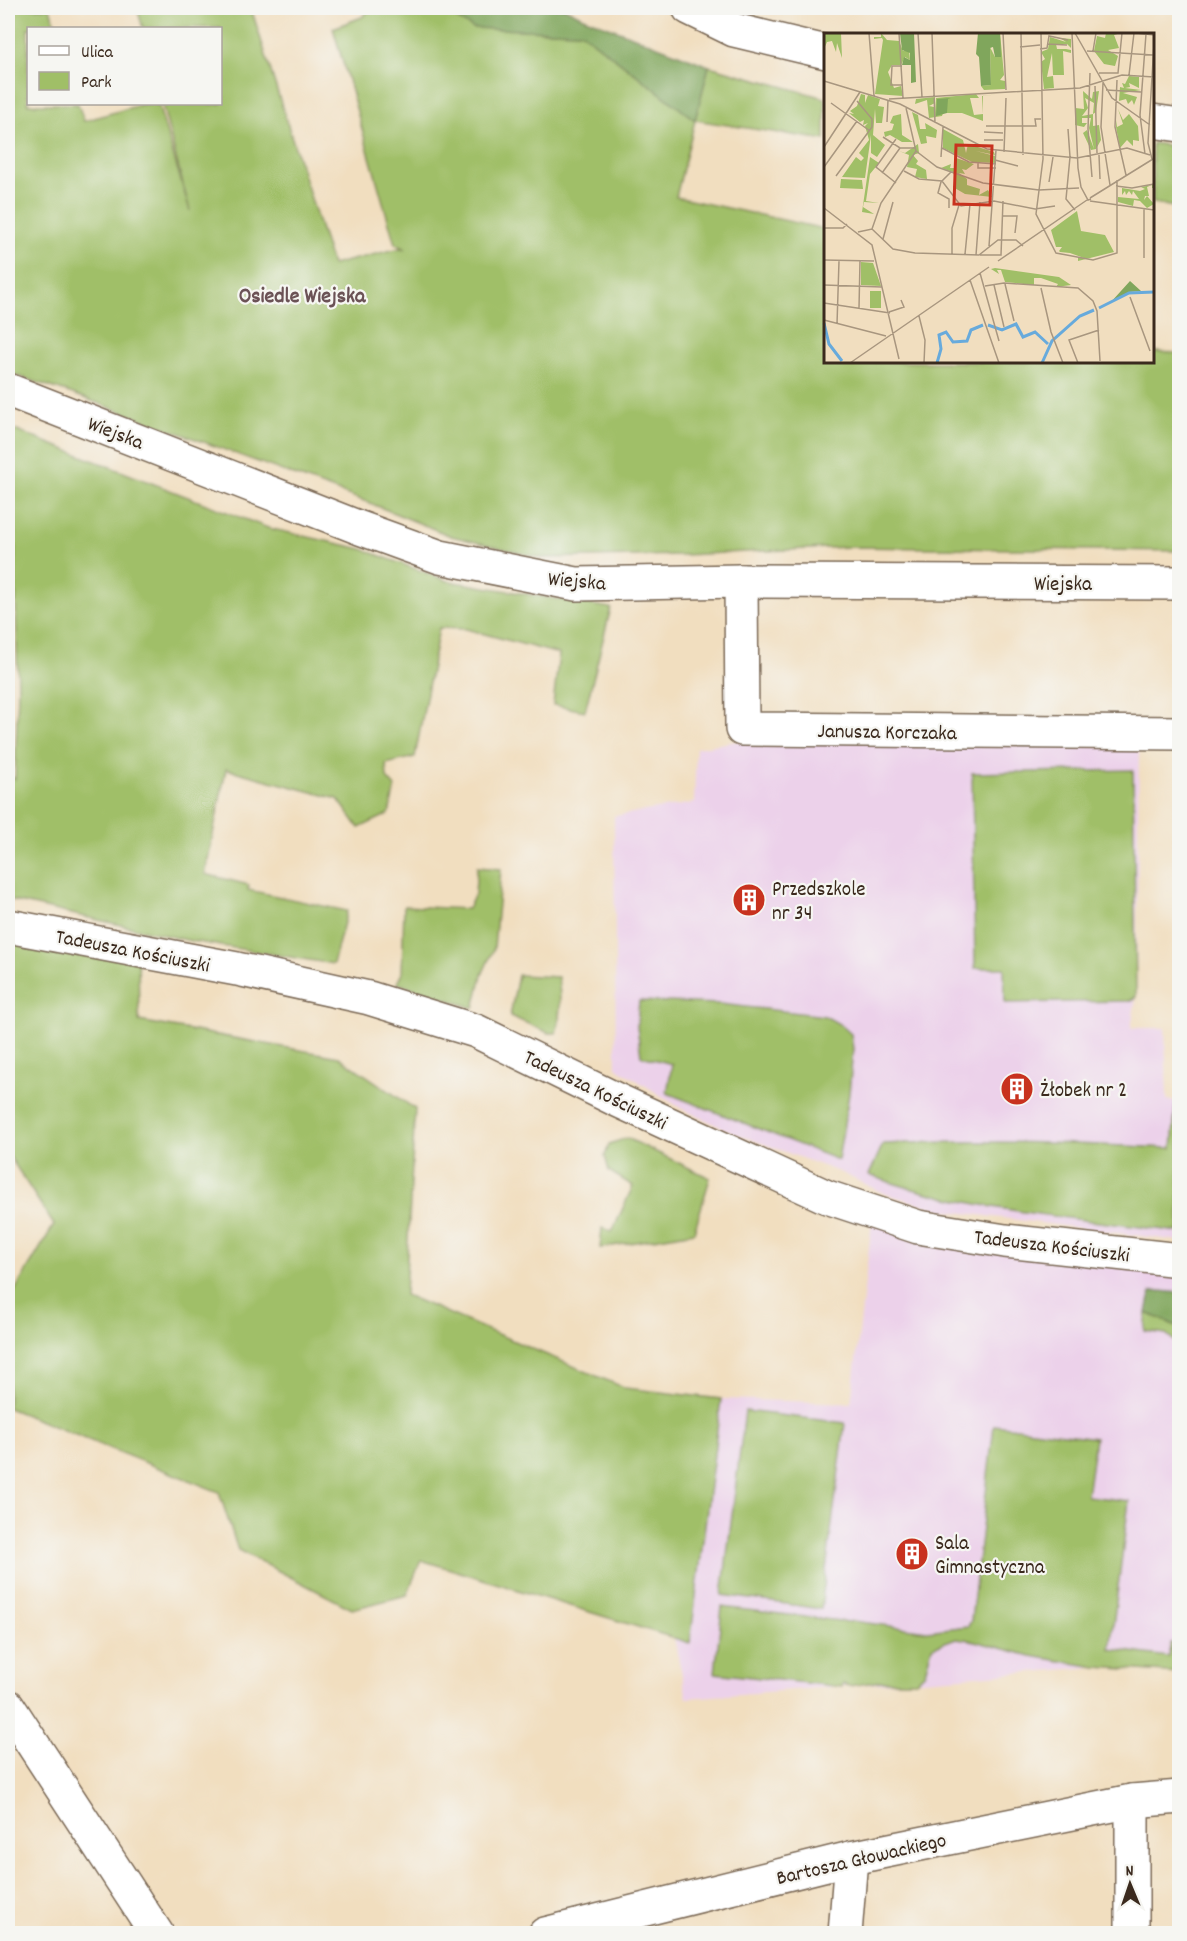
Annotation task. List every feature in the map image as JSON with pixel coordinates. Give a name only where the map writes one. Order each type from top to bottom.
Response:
[{"type":"street","points":[[689,8],[734,30],[824,52]]},
{"type":"street","points":[[1154,122],[1179,125]]},
{"type":"street","name":"Wiejska","points":[[8,390],[440,557],[576,584],[741,581],[1179,583]]},
{"type":"street","name":"Janusza Korczaka","points":[[741,581],[741,729],[1179,734]]},
{"type":"street","name":"Tadeusza Kościuszki","points":[[8,926],[242,970],[369,998],[476,1031],[615,1099],[827,1197],[918,1227],[1005,1240],[1179,1260]]},
{"type":"street","points":[[8,1706],[157,1934]]},
{"type":"street","name":"Bartosza Głowackiego","points":[[545,1934],[851,1858],[1132,1802],[1179,1797]]},
{"type":"street","points":[[1132,1802],[1132,1934]]},
{"type":"street","points":[[845,1934],[851,1858]]},
{"type":"shaded area","points":[[750,739],[1139,747],[1136,997],[1131,1028],[1165,1028],[1167,1100],[1179,1101],[1179,1241],[941,1210],[883,1193],[842,1173],[734,1133],[682,1109],[616,1067],[614,816],[694,803],[696,748]]},
{"type":"shaded area","points":[[873,1213],[1179,1260],[1179,1673],[1096,1667],[687,1698],[674,1638],[690,1643],[721,1399],[851,1403]]},
{"type":"green space","points":[[8,8],[50,8],[56,27],[27,27],[27,105],[78,105],[84,121],[140,105],[158,105],[190,211],[162,105],[222,105],[222,27],[143,27],[137,8],[251,8],[332,265],[400,248],[406,249],[395,244],[333,28],[362,17],[372,8],[438,8],[474,28],[581,32],[695,120],[676,197],[824,229],[824,363],[1154,363],[1154,352],[1179,353],[1179,551],[849,547],[683,555],[541,558],[451,536],[367,502],[73,394],[8,373]]},
{"type":"green space","points":[[438,8],[565,8],[709,66],[695,120],[581,32],[473,28]]},
{"type":"green space","points":[[709,66],[824,98],[824,140],[695,120]]},
{"type":"green space","points":[[1154,143],[1179,147],[1179,208],[1154,203]]},
{"type":"green space","points":[[12,429],[268,528],[362,549],[448,581],[611,608],[585,711],[553,705],[559,654],[466,629],[439,628],[415,757],[386,764],[387,778],[395,787],[389,814],[359,828],[338,799],[226,769],[205,874],[249,885],[248,890],[347,911],[333,964],[191,941],[10,900],[8,897],[8,776],[15,779],[18,690]]},
{"type":"green space","points":[[1133,770],[1136,997],[1129,1001],[1005,1003],[1004,968],[975,968],[972,773]]},
{"type":"green space","points":[[477,867],[501,869],[494,948],[482,975],[474,1008],[397,983],[402,973],[404,906],[468,909],[475,894]]},
{"type":"green space","points":[[8,926],[138,950],[139,1021],[339,1057],[415,1109],[405,1295],[625,1388],[721,1399],[690,1643],[421,1560],[407,1595],[352,1609],[238,1550],[219,1492],[8,1408],[8,1302],[54,1225],[8,1154]]},
{"type":"green space","points":[[518,975],[558,977],[560,1005],[556,1033],[549,1033],[510,1016]]},
{"type":"green space","points":[[639,1001],[720,1004],[825,1016],[841,1025],[851,1034],[853,1049],[849,1094],[838,1160],[667,1093],[672,1064],[641,1056],[637,1026]]},
{"type":"green space","points":[[1176,1102],[1180,1103],[1179,1232],[983,1205],[906,1187],[869,1175],[883,1144],[991,1142],[1172,1148]]},
{"type":"green space","points":[[627,1138],[710,1178],[694,1232],[600,1248],[602,1228],[612,1232],[633,1186],[609,1171],[605,1156],[609,1144]]},
{"type":"green space","points":[[1151,1292],[1179,1293],[1179,1327],[1147,1313]]},
{"type":"green space","points":[[1147,1313],[1179,1327],[1179,1345],[1166,1334],[1145,1331]]},
{"type":"green space","points":[[745,1411],[845,1423],[821,1609],[722,1595]]},
{"type":"green space","points":[[994,1425],[1095,1438],[1087,1496],[1129,1501],[1110,1649],[1168,1657],[1171,1643],[1179,1644],[1179,1673],[1096,1667],[1031,1656],[956,1638],[932,1647],[925,1672],[916,1681],[882,1681],[849,1686],[843,1684],[842,1687],[715,1673],[722,1607],[927,1631],[968,1626],[971,1621]]},
{"type":"place","name":"Przedszkole nr 34","points":[[749,900]]},
{"type":"place","name":"Żłobek nr 2","points":[[1017,1089]]},
{"type":"place","name":"Sala Gimnastyczna","points":[[912,1554]]},
{"type":"district","name":"Osiedle Wiejska","points":[[302,294]]}]
